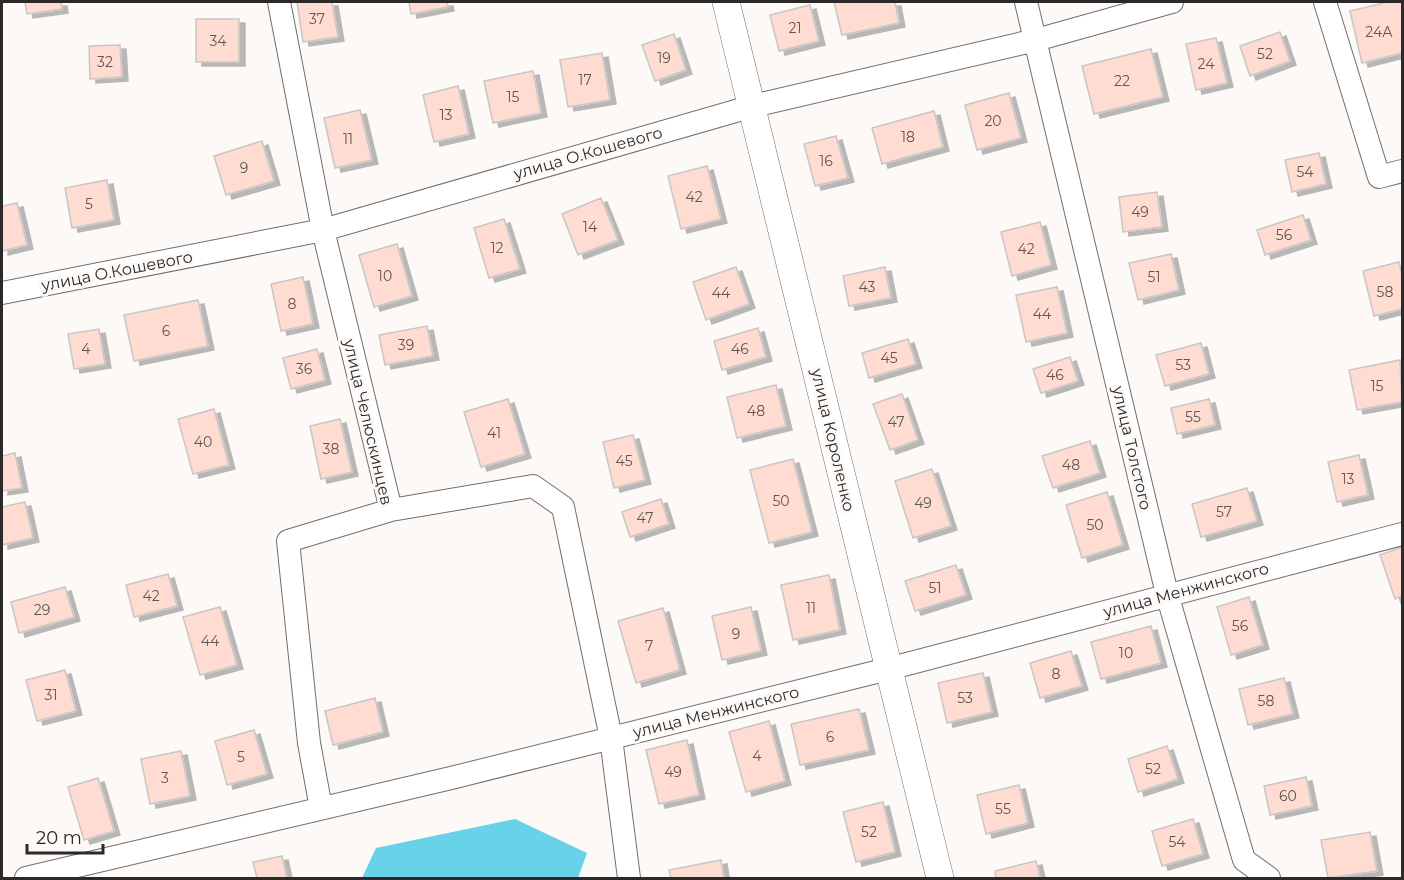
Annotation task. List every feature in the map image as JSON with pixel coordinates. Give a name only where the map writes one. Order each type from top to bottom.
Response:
[{"type":"street","name":"улица Челюскинцев","points":[[279,2],[323,230],[391,510],[288,542],[309,743],[321,808]]},
{"type":"street","name":"улица Короленко","points":[[726,2],[940,879]]},
{"type":"street","name":"улица Толстого","points":[[1026,2],[1167,594],[1244,860],[1269,879]]},
{"type":"street","name":"улица О.Кошевого","points":[[2,293],[323,230],[753,106],[1036,40],[1172,2]]},
{"type":"street","points":[[1325,2],[1380,177],[1402,171]]},
{"type":"street","points":[[391,510],[533,486],[563,507],[610,738],[629,879]]},
{"type":"street","name":"улица Менжинского","points":[[26,879],[888,669],[1402,534]]},
{"type":"water","points":[[515,819],[587,853],[578,878],[362,878],[376,848]]},
{"type":"building","points":[[25,2],[61,2],[62,9],[27,14]]},
{"type":"building","points":[[297,2],[332,2],[338,37],[303,42]]},
{"type":"building","points":[[409,2],[447,2],[448,7],[411,14]]},
{"type":"building","points":[[834,2],[895,2],[899,23],[842,35]]},
{"type":"building","points":[[1388,2],[1402,2],[1402,53],[1362,63],[1350,11]]},
{"type":"building","points":[[810,5],[819,41],[779,51],[770,15]]},
{"type":"building","points":[[196,19],[239,19],[239,62],[196,62]]},
{"type":"building","points":[[1280,32],[1290,61],[1250,76],[1240,46]]},
{"type":"building","points":[[674,34],[686,70],[655,81],[642,45]]},
{"type":"building","points":[[1216,38],[1227,83],[1196,90],[1186,44]]},
{"type":"building","points":[[120,45],[122,77],[90,79],[89,46]]},
{"type":"building","points":[[1151,49],[1163,97],[1094,114],[1082,66]]},
{"type":"building","points":[[602,53],[610,100],[568,107],[560,60]]},
{"type":"building","points":[[533,71],[541,113],[493,123],[484,81]]},
{"type":"building","points":[[458,86],[469,134],[434,142],[423,95]]},
{"type":"building","points":[[1009,93],[1021,138],[977,150],[965,105]]},
{"type":"building","points":[[360,110],[372,160],[335,168],[324,118]]},
{"type":"building","points":[[934,111],[943,147],[882,164],[872,128]]},
{"type":"building","points":[[836,136],[848,178],[815,186],[804,144]]},
{"type":"building","points":[[262,141],[274,181],[226,195],[214,156]]},
{"type":"building","points":[[1319,153],[1326,184],[1292,192],[1285,160]]},
{"type":"building","points":[[707,166],[721,219],[681,229],[668,176]]},
{"type":"building","points":[[107,180],[114,220],[72,228],[65,188]]},
{"type":"building","points":[[1157,192],[1162,227],[1123,232],[1119,197]]},
{"type":"building","points":[[601,198],[618,240],[578,255],[562,214]]},
{"type":"building","points":[[17,203],[27,245],[2,251],[2,206]]},
{"type":"building","points":[[1303,215],[1311,240],[1265,255],[1257,230]]},
{"type":"building","points":[[504,219],[520,269],[489,278],[474,228]]},
{"type":"building","points":[[1040,222],[1051,265],[1012,276],[1001,232]]},
{"type":"building","points":[[397,244],[412,296],[374,307],[359,255]]},
{"type":"building","points":[[1171,254],[1179,290],[1138,300],[1129,263]]},
{"type":"building","points":[[1399,262],[1402,275],[1402,309],[1374,316],[1363,271]]},
{"type":"building","points":[[736,267],[749,304],[706,320],[693,282]]},
{"type":"building","points":[[885,267],[891,298],[849,306],[843,276]]},
{"type":"building","points":[[303,277],[313,324],[281,331],[271,284]]},
{"type":"building","points":[[1057,287],[1067,333],[1026,342],[1016,295]]},
{"type":"building","points":[[198,300],[208,346],[134,361],[124,315]]},
{"type":"building","points":[[427,326],[433,356],[385,365],[379,335]]},
{"type":"building","points":[[758,328],[766,357],[722,370],[714,341]]},
{"type":"building","points":[[99,329],[105,364],[74,369],[68,334]]},
{"type":"building","points":[[908,339],[916,364],[869,378],[862,353]]},
{"type":"building","points":[[1201,343],[1209,374],[1165,386],[1156,355]]},
{"type":"building","points":[[317,349],[325,380],[291,389],[283,358]]},
{"type":"building","points":[[1070,357],[1078,381],[1041,393],[1033,369]]},
{"type":"building","points":[[1400,360],[1402,402],[1357,410],[1349,370]]},
{"type":"building","points":[[776,385],[786,426],[737,438],[727,397]]},
{"type":"building","points":[[902,394],[918,440],[890,450],[873,404]]},
{"type":"building","points":[[508,399],[525,454],[481,467],[464,412]]},
{"type":"building","points":[[1209,399],[1215,425],[1177,434],[1171,408]]},
{"type":"building","points":[[214,409],[229,465],[193,474],[178,419]]},
{"type":"building","points":[[340,419],[352,472],[321,479],[310,426]]},
{"type":"building","points":[[633,435],[645,480],[614,488],[603,442]]},
{"type":"building","points":[[1090,441],[1100,473],[1053,488],[1042,456]]},
{"type":"building","points":[[15,453],[22,488],[2,491],[2,456]]},
{"type":"building","points":[[1359,455],[1368,495],[1337,502],[1328,462]]},
{"type":"building","points":[[793,459],[812,532],[769,543],[750,470]]},
{"type":"building","points":[[932,469],[951,526],[913,538],[895,481]]},
{"type":"building","points":[[1247,488],[1257,521],[1201,537],[1192,504]]},
{"type":"building","points":[[1107,492],[1123,545],[1082,558],[1066,505]]},
{"type":"building","points":[[661,499],[669,524],[630,537],[622,512]]},
{"type":"building","points":[[25,502],[33,538],[2,545],[2,507]]},
{"type":"building","points":[[1402,547],[1402,596],[1395,599],[1380,555]]},
{"type":"building","points":[[956,565],[966,595],[915,611],[905,581]]},
{"type":"building","points":[[168,574],[177,606],[134,617],[126,585]]},
{"type":"building","points":[[829,575],[840,630],[793,640],[781,585]]},
{"type":"building","points":[[65,587],[74,617],[19,633],[11,602]]},
{"type":"building","points":[[1249,597],[1263,645],[1231,655],[1217,607]]},
{"type":"building","points":[[220,607],[237,665],[200,675],[183,617]]},
{"type":"building","points":[[751,607],[761,651],[722,660],[712,616]]},
{"type":"building","points":[[663,608],[680,670],[636,683],[618,621]]},
{"type":"building","points":[[1151,626],[1161,663],[1101,679],[1091,642]]},
{"type":"building","points":[[1071,651],[1082,686],[1040,698],[1030,663]]},
{"type":"building","points":[[65,670],[76,711],[37,721],[26,680]]},
{"type":"building","points":[[983,673],[992,712],[947,723],[938,683]]},
{"type":"building","points":[[1284,678],[1293,714],[1248,725],[1239,689]]},
{"type":"building","points":[[375,698],[383,732],[333,745],[325,711]]},
{"type":"building","points":[[859,709],[869,750],[800,765],[791,724]]},
{"type":"building","points":[[769,721],[785,781],[746,792],[729,732]]},
{"type":"building","points":[[254,730],[267,774],[227,785],[215,741]]},
{"type":"building","points":[[687,740],[699,795],[659,804],[646,750]]},
{"type":"building","points":[[1167,746],[1178,779],[1138,792],[1128,759]]},
{"type":"building","points":[[181,751],[190,796],[150,804],[141,759]]},
{"type":"building","points":[[1306,777],[1312,806],[1270,815],[1264,786]]},
{"type":"building","points":[[98,778],[114,831],[84,840],[68,787]]},
{"type":"building","points":[[1019,785],[1028,823],[986,834],[977,795]]},
{"type":"building","points":[[883,802],[895,852],[856,862],[843,812]]},
{"type":"building","points":[[1193,819],[1203,854],[1162,866],[1152,831]]},
{"type":"building","points":[[1370,832],[1377,871],[1328,878],[1321,840]]},
{"type":"building","points":[[282,856],[287,878],[257,878],[253,862]]},
{"type":"building","points":[[721,860],[724,878],[671,878],[669,870]]},
{"type":"building","points":[[1036,861],[1040,878],[996,878],[995,871]]}]
